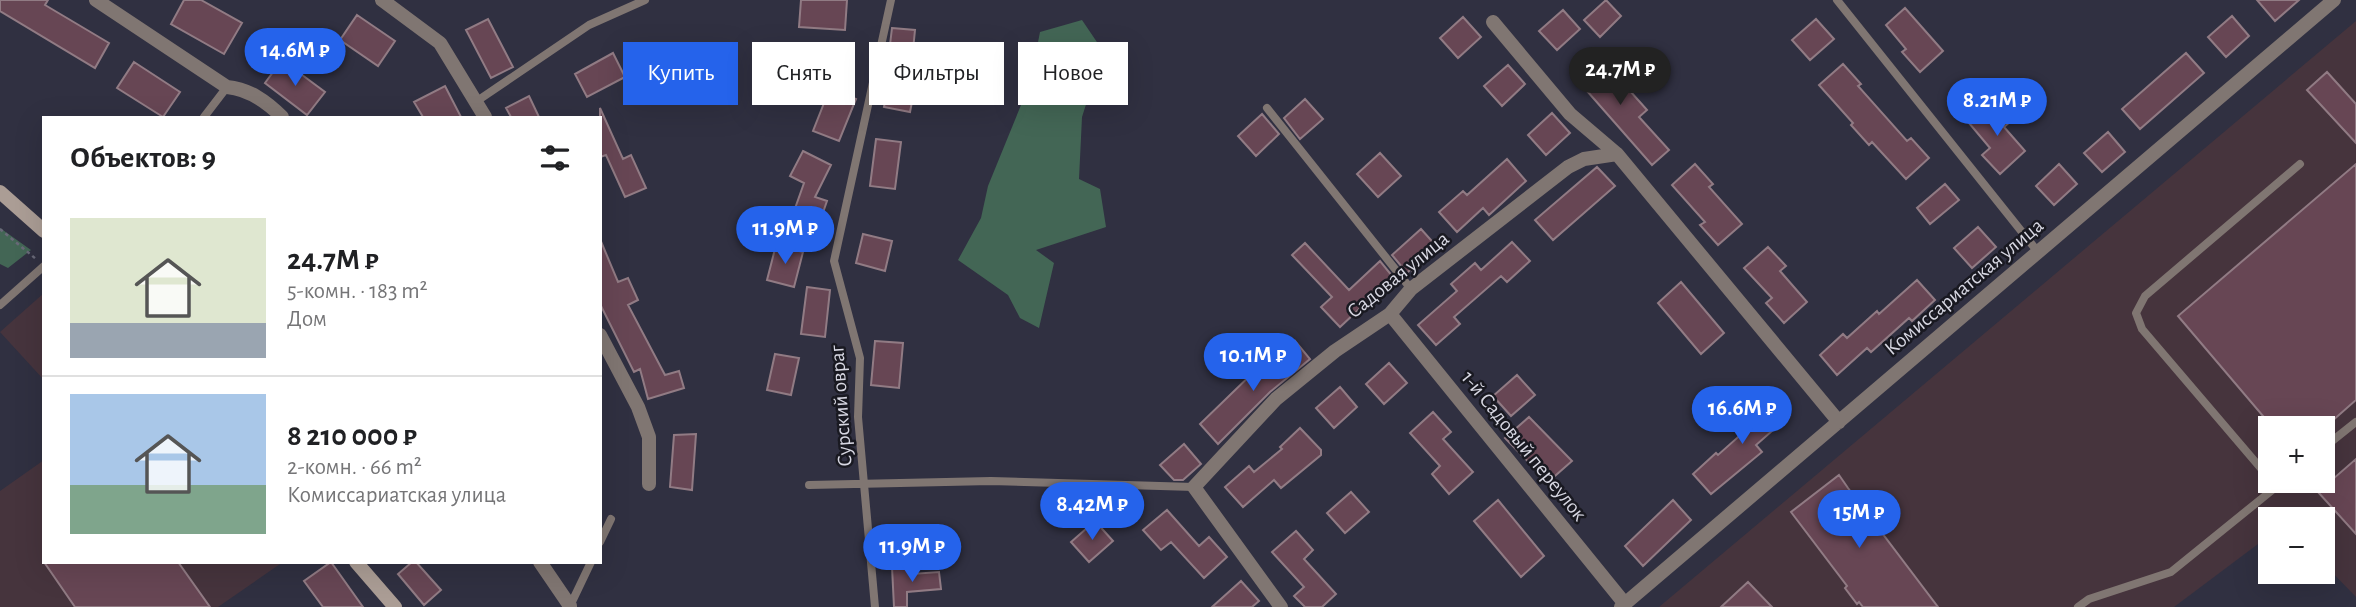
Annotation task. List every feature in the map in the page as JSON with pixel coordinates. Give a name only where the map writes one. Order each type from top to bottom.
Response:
[{"type":"street","points":[[96,0],[227,86],[242,88],[270,105],[281,116]]},
{"type":"street","points":[[382,0],[440,43],[484,116]]},
{"type":"street","name":"Комиссариатская улица","points":[[1623,605],[2334,0]]},
{"type":"street","points":[[1493,22],[1570,114],[1617,154],[1839,422]]},
{"type":"street","name":"Садовая улица","points":[[1194,486],[1276,399],[1335,351],[1390,314],[1410,289],[1568,167],[1584,159],[1617,154]]},
{"type":"street","points":[[0,192],[42,229]]},
{"type":"street","name":"1-й Садовый переулок","points":[[1390,314],[1623,605]]},
{"type":"street","points":[[602,339],[638,407],[649,437],[649,484]]},
{"type":"street","points":[[1194,486],[1281,607]]},
{"type":"street","points":[[358,564],[396,607]]},
{"type":"street","points":[[541,564],[570,607]]},
{"type":"lane","points":[[477,101],[589,25],[644,0]]},
{"type":"lane","name":"Сурский овраг","points":[[875,607],[858,417],[860,358],[834,261],[891,0]]},
{"type":"lane","points":[[1837,0],[2038,252]]},
{"type":"lane","points":[[205,116],[227,86]]},
{"type":"lane","points":[[1267,108],[1410,289]]},
{"type":"lane","points":[[2258,462],[2142,329],[2136,313],[2145,296],[2300,164]]},
{"type":"lane","points":[[0,305],[42,268]]},
{"type":"lane","points":[[2335,439],[2356,422]]},
{"type":"lane","points":[[809,485],[991,481],[1194,486]]},
{"type":"lane","points":[[2078,607],[2089,599],[2171,572],[2262,493]]},
{"type":"lane","points":[[602,538],[611,519]]},
{"type":"lane","points":[[570,607],[590,564]]},
{"type":"path","points":[[0,229],[42,264]]},
{"type":"shaded area","points":[[2356,21],[2356,597],[2335,575],[2335,507],[2258,507],[2258,544],[2174,607],[1659,607]]},
{"type":"shaded area","points":[[42,295],[42,378],[0,332]]},
{"type":"shaded area","points":[[42,461],[42,564],[280,564],[218,607],[0,607],[0,491]]},
{"type":"green space","points":[[1082,20],[1097,42],[1038,42],[1040,32]]},
{"type":"green space","points":[[1021,105],[1086,105],[1082,117],[1079,179],[1100,189],[1106,227],[1036,250],[1054,263],[1039,328],[1020,318],[1008,295],[958,260],[981,218],[988,186]]},
{"type":"green space","points":[[0,228],[31,250],[8,268],[0,264]]},
{"type":"building","points":[[0,0],[48,0],[45,5],[109,43],[95,68],[0,11]]},
{"type":"building","points":[[184,0],[201,0],[242,23],[224,54],[171,24]]},
{"type":"building","points":[[801,0],[847,0],[845,30],[799,27]]},
{"type":"building","points":[[1606,0],[1621,16],[1600,37],[1584,20]]},
{"type":"building","points":[[2257,0],[2299,0],[2275,21]]},
{"type":"building","points":[[1905,8],[1943,51],[1920,72],[1902,52],[1906,49],[1886,25]]},
{"type":"building","points":[[1563,10],[1580,29],[1557,50],[1539,31]]},
{"type":"building","points":[[357,15],[395,41],[378,66],[340,40]]},
{"type":"building","points":[[2232,16],[2249,36],[2226,57],[2208,37]]},
{"type":"building","points":[[1463,17],[1481,37],[1458,58],[1440,38]]},
{"type":"building","points":[[488,19],[513,67],[491,78],[466,30]]},
{"type":"building","points":[[1816,19],[1834,39],[1810,60],[1792,40]]},
{"type":"building","points":[[892,28],[915,30],[914,42],[890,42]]},
{"type":"building","points":[[613,53],[623,78],[587,97],[575,74]]},
{"type":"building","points":[[2186,53],[2204,73],[2140,129],[2122,109]]},
{"type":"building","points":[[1597,54],[1647,110],[1639,117],[1669,150],[1652,165],[1573,75]]},
{"type":"building","points":[[282,60],[325,92],[307,115],[265,83]]},
{"type":"building","points":[[134,62],[180,92],[161,116],[117,88]]},
{"type":"building","points":[[1843,64],[1861,84],[1858,86],[1907,141],[1911,138],[1929,158],[1906,179],[1872,142],[1869,145],[1819,85]]},
{"type":"building","points":[[1508,65],[1525,84],[1502,106],[1484,86]]},
{"type":"building","points":[[2327,72],[2356,104],[2356,143],[2307,90]]},
{"type":"building","points":[[445,86],[460,116],[422,116],[414,102]]},
{"type":"building","points":[[529,96],[539,116],[510,116],[506,108]]},
{"type":"building","points":[[1305,99],[1323,119],[1300,139],[1284,118]]},
{"type":"building","points":[[1992,102],[2010,122],[2004,127],[2025,151],[2000,174],[1982,155],[1990,148],[1969,123]]},
{"type":"building","points":[[823,105],[854,105],[839,141],[813,131]]},
{"type":"building","points":[[884,105],[911,105],[910,112]]},
{"type":"building","points":[[600,108],[623,159],[631,155],[646,188],[625,197],[606,155],[602,156]]},
{"type":"building","points":[[1552,113],[1570,133],[1546,155],[1528,135]]},
{"type":"building","points":[[1262,114],[1279,134],[1256,156],[1238,136]]},
{"type":"building","points":[[2108,132],[2125,152],[2102,172],[2084,153]]},
{"type":"building","points":[[876,139],[901,142],[895,189],[870,186]]},
{"type":"building","points":[[803,151],[831,165],[815,197],[827,201],[818,227],[792,217],[804,183],[790,176]]},
{"type":"building","points":[[1380,153],[1401,176],[1378,197],[1357,174]]},
{"type":"building","points":[[1507,159],[1526,181],[1489,215],[1483,208],[1457,232],[1439,212],[1463,191],[1467,195]]},
{"type":"building","points":[[1695,164],[1713,184],[1709,187],[1742,224],[1718,245],[1700,225],[1705,222],[1672,185]]},
{"type":"building","points":[[2059,164],[2077,184],[2054,205],[2036,186]]},
{"type":"building","points":[[2356,164],[2356,400],[2335,418],[2335,416],[2263,416],[2178,316]]},
{"type":"building","points":[[1597,167],[1615,186],[1553,240],[1535,220]]},
{"type":"building","points":[[1945,184],[1959,200],[1930,224],[1917,208]]},
{"type":"building","points":[[1978,227],[1996,247],[1972,268],[1954,248]]},
{"type":"building","points":[[1421,229],[1439,249],[1413,272],[1411,269],[1407,273],[1392,255]]},
{"type":"building","points":[[863,234],[892,241],[885,271],[856,263]]},
{"type":"building","points":[[1512,242],[1530,261],[1507,282],[1501,276],[1454,317],[1460,324],[1436,345],[1418,325],[1457,291],[1451,284],[1475,263],[1481,270]]},
{"type":"building","points":[[1305,243],[1349,290],[1380,261],[1397,282],[1375,302],[1371,298],[1340,327],[1321,307],[1332,297],[1292,255]]},
{"type":"building","points":[[602,244],[618,282],[628,278],[638,300],[628,305],[665,375],[679,371],[684,388],[648,399],[640,369],[634,372],[602,308]]},
{"type":"building","points":[[776,245],[803,252],[794,287],[767,280]]},
{"type":"building","points":[[1768,247],[1786,266],[1780,271],[1807,302],[1784,323],[1766,303],[1772,298],[1744,268]]},
{"type":"building","points":[[1917,280],[1935,300],[1912,321],[1909,318],[1871,352],[1867,348],[1837,375],[1820,355],[1843,334],[1847,338],[1877,311],[1879,314]]},
{"type":"building","points":[[1681,282],[1724,333],[1701,354],[1658,303]]},
{"type":"building","points":[[807,287],[830,290],[825,337],[801,334]]},
{"type":"building","points":[[875,341],[903,343],[899,388],[871,385]]},
{"type":"building","points":[[1295,341],[1310,359],[1270,392],[1218,444],[1200,424],[1259,367],[1263,371]]},
{"type":"building","points":[[775,354],[799,358],[791,395],[767,390]]},
{"type":"building","points":[[1389,363],[1407,383],[1384,404],[1366,384]]},
{"type":"building","points":[[1517,375],[1535,395],[1511,416],[1493,396]]},
{"type":"building","points":[[1340,387],[1357,407],[1334,428],[1316,408]]},
{"type":"building","points":[[1772,395],[1790,415],[1756,445],[1762,452],[1711,494],[1693,474],[1754,423],[1748,416]]},
{"type":"building","points":[[1433,412],[1451,432],[1443,439],[1473,472],[1449,494],[1432,474],[1440,466],[1410,433]]},
{"type":"building","points":[[1529,417],[1572,461],[1548,482],[1505,438]]},
{"type":"building","points":[[1300,428],[1321,450],[1321,455],[1281,488],[1274,480],[1243,507],[1225,487],[1249,466],[1254,472],[1282,449],[1280,447]]},
{"type":"building","points":[[696,434],[692,490],[670,487],[674,435]]},
{"type":"building","points":[[1184,444],[1201,464],[1183,480],[1174,480],[1160,465]]},
{"type":"building","points":[[2356,459],[2356,534],[2335,511],[2335,507],[2332,507],[2319,493],[2335,493],[2335,477]]},
{"type":"building","points":[[1839,475],[1938,607],[1863,607],[1859,602],[1857,604],[1845,588],[1847,586],[1791,512]]},
{"type":"building","points":[[1351,492],[1369,512],[1345,533],[1327,513]]},
{"type":"building","points":[[1498,500],[1544,556],[1521,577],[1474,521]]},
{"type":"building","points":[[1673,500],[1691,520],[1643,566],[1625,546]]},
{"type":"building","points":[[1167,510],[1199,546],[1209,537],[1227,557],[1204,578],[1171,542],[1161,550],[1143,530]]},
{"type":"building","points":[[1095,521],[1113,541],[1089,562],[1071,542]]},
{"type":"building","points":[[1296,531],[1313,550],[1304,559],[1336,594],[1322,607],[1305,607],[1294,596],[1304,587],[1272,552]]},
{"type":"building","points":[[45,564],[179,564],[210,607],[75,607]]},
{"type":"building","points":[[328,564],[332,564],[363,607],[323,607],[304,581]]},
{"type":"building","points":[[410,564],[418,564],[441,590],[424,605],[398,574]]},
{"type":"building","points":[[911,566],[912,574],[939,572],[941,589],[907,592],[907,607],[894,607],[892,567]]},
{"type":"building","points":[[1241,581],[1259,601],[1252,607],[1212,607]]},
{"type":"building","points":[[1748,582],[1772,607],[1721,607]]}]
